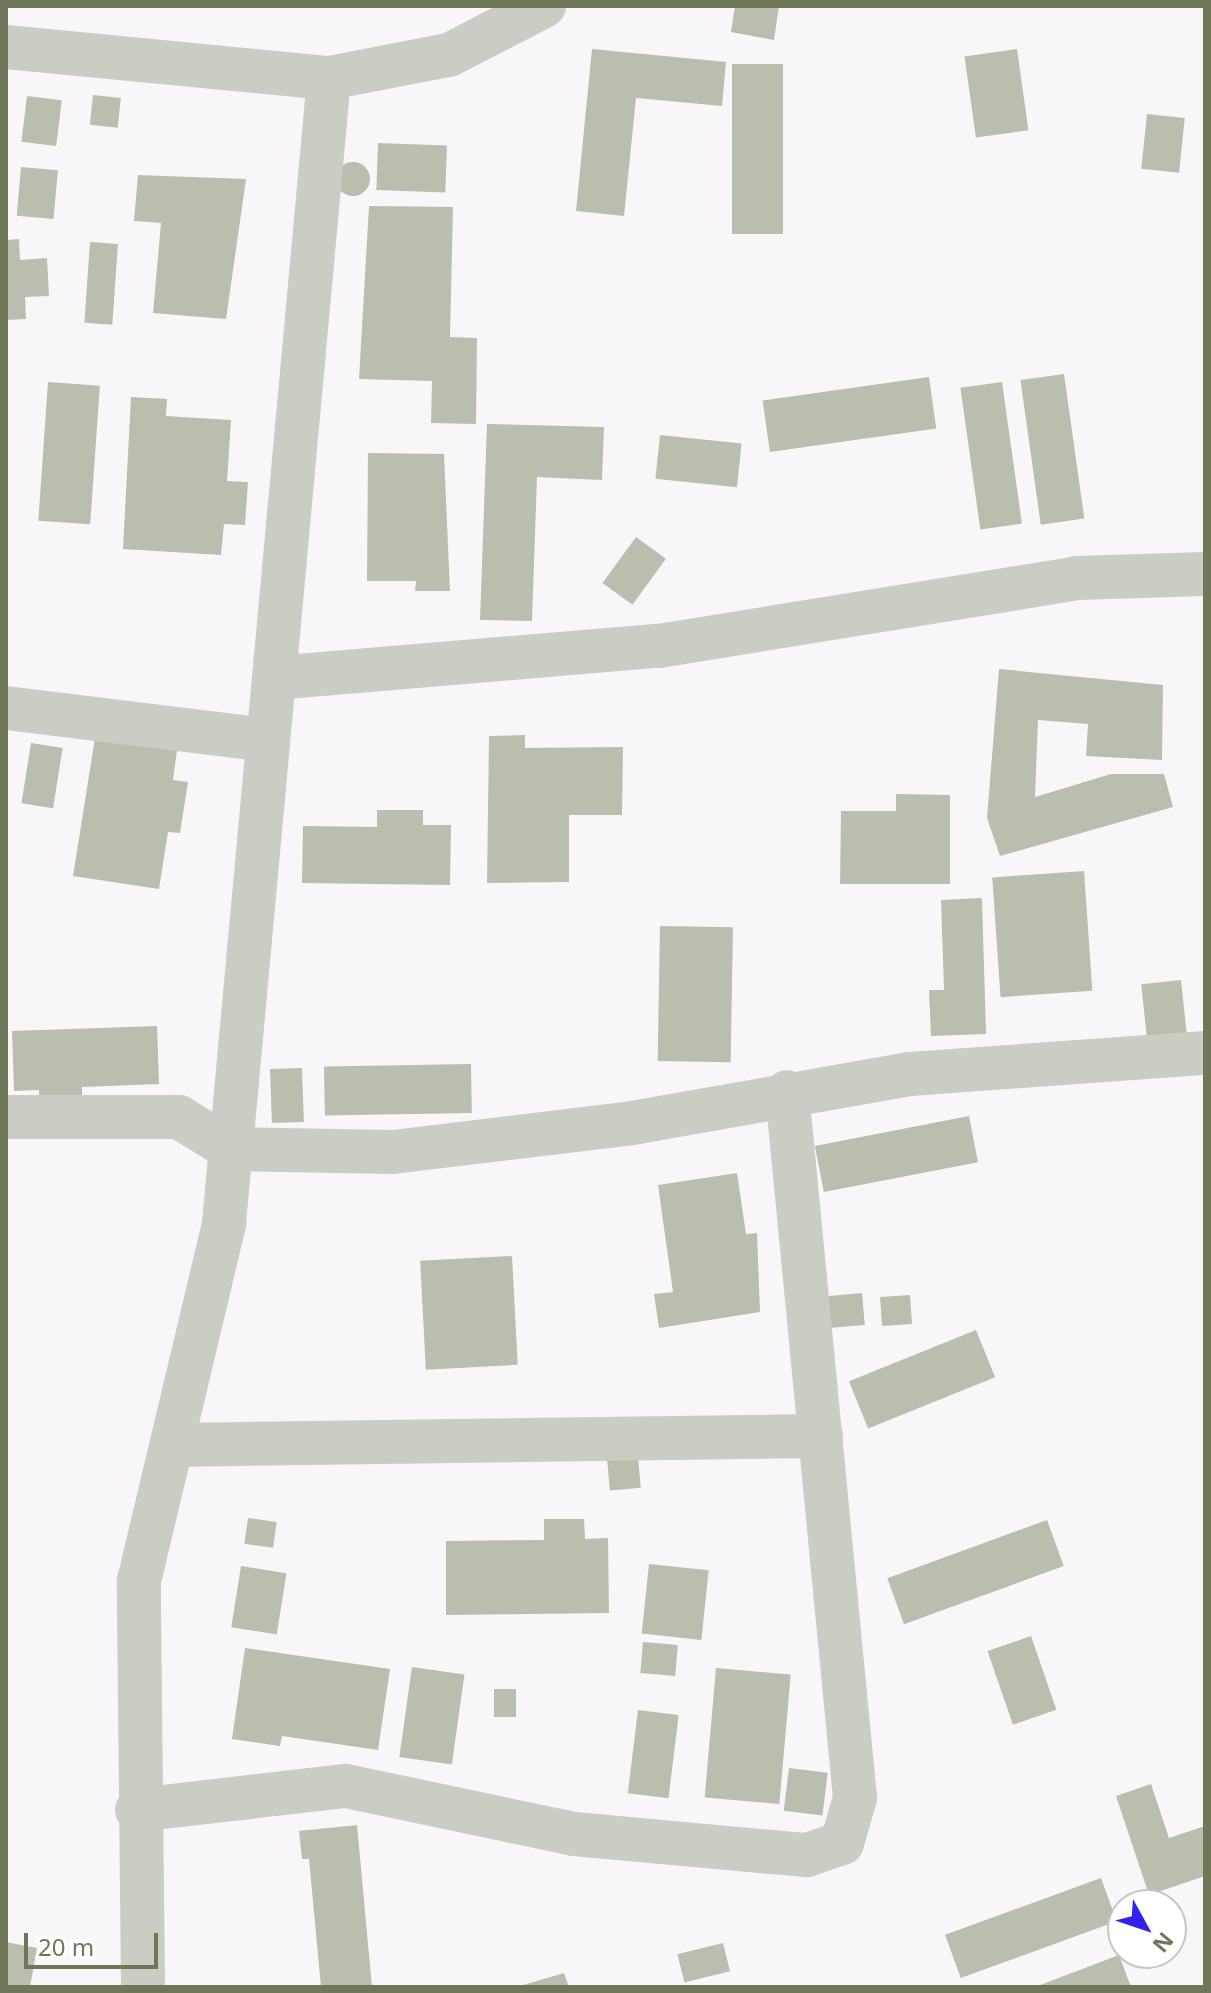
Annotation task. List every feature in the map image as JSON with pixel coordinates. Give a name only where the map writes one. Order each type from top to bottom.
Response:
[{"type":"street","points":[[6,47],[329,78],[449,55],[544,6]]},
{"type":"street","points":[[143,1987],[134,1632],[172,1445],[224,1223],[329,78]]},
{"type":"street","points":[[274,678],[659,646],[1077,578],[1205,574]]},
{"type":"street","points":[[6,708],[268,740]]},
{"type":"street","points":[[6,1117],[179,1117],[231,1149],[393,1152],[632,1123],[787,1092],[910,1074],[1205,1053]]},
{"type":"street","points":[[137,1810],[346,1786],[574,1834],[807,1855],[842,1843],[855,1798],[787,1092]]},
{"type":"street","points":[[172,1445],[821,1436]]},
{"type":"building","points":[[735,6],[779,6],[774,40],[731,32]]},
{"type":"building","points":[[592,49],[726,62],[722,106],[636,98],[624,216],[576,211]]},
{"type":"building","points":[[1017,49],[1028,130],[976,138],[965,56]]},
{"type":"building","points":[[732,64],[783,64],[783,234],[732,234]]},
{"type":"building","points":[[93,95],[121,98],[118,128],[90,125]]},
{"type":"building","points":[[27,96],[62,100],[56,146],[21,142]]},
{"type":"building","points":[[1147,114],[1185,118],[1179,173],[1141,169]]},
{"type":"building","points":[[378,143],[447,145],[445,192],[376,190]]},
{"type":"building","points":[[353,162],[365,167],[370,179],[365,191],[353,196],[341,191],[336,179],[341,167]]},
{"type":"building","points":[[21,167],[58,170],[54,219],[17,216]]},
{"type":"building","points":[[138,175],[246,179],[226,319],[153,313],[161,223],[134,221]]},
{"type":"building","points":[[369,206],[453,207],[450,337],[477,338],[476,424],[431,423],[432,381],[359,379]]},
{"type":"building","points":[[19,239],[20,260],[47,258],[49,296],[25,297],[26,319],[6,320],[6,240]]},
{"type":"building","points":[[90,242],[118,244],[112,325],[84,323]]},
{"type":"building","points":[[1064,374],[1084,519],[1041,525],[1020,380]]},
{"type":"building","points":[[929,377],[936,428],[770,452],[763,400]]},
{"type":"building","points":[[48,382],[100,386],[90,524],[38,521]]},
{"type":"building","points":[[1002,382],[1022,524],[980,529],[960,388]]},
{"type":"building","points":[[131,397],[167,399],[166,416],[231,420],[227,481],[248,482],[245,525],[224,524],[221,555],[123,549]]},
{"type":"building","points":[[487,424],[604,427],[602,480],[537,477],[532,621],[480,620]]},
{"type":"building","points":[[660,435],[742,444],[737,487],[655,479]]},
{"type":"building","points":[[368,453],[444,454],[450,591],[415,591],[416,581],[367,581]]},
{"type":"building","points":[[636,537],[666,559],[632,605],[602,583]]},
{"type":"building","points":[[999,669],[1163,685],[1162,760],[1086,756],[1088,724],[1038,720],[1035,797],[1111,774],[1164,774],[1173,807],[1000,856],[987,818]]},
{"type":"building","points":[[525,735],[525,748],[623,747],[622,815],[569,815],[569,882],[487,883],[489,736]]},
{"type":"building","points":[[95,738],[177,750],[173,780],[188,782],[180,833],[168,832],[159,889],[73,876]]},
{"type":"building","points":[[31,743],[63,748],[53,808],[21,803]]},
{"type":"building","points":[[896,794],[950,795],[950,884],[840,884],[841,811],[896,811]]},
{"type":"building","points":[[377,810],[423,810],[423,825],[451,825],[450,885],[302,883],[303,826],[377,827]]},
{"type":"building","points":[[1084,871],[1092,991],[1001,997],[992,877]]},
{"type":"building","points":[[982,898],[986,1034],[931,1036],[929,990],[944,990],[941,900]]},
{"type":"building","points":[[660,926],[733,927],[731,1062],[658,1061]]},
{"type":"building","points":[[1181,980],[1187,1040],[1147,1044],[1141,984]]},
{"type":"building","points":[[157,1026],[159,1084],[82,1087],[82,1103],[39,1104],[39,1090],[14,1091],[12,1031]]},
{"type":"building","points":[[471,1064],[472,1113],[325,1116],[324,1067]]},
{"type":"building","points":[[302,1068],[304,1122],[272,1123],[270,1069]]},
{"type":"building","points":[[969,1116],[978,1162],[824,1192],[815,1146]]},
{"type":"building","points":[[737,1173],[746,1234],[757,1233],[760,1312],[659,1328],[654,1294],[673,1292],[658,1185]]},
{"type":"building","points":[[512,1256],[518,1365],[426,1370],[420,1261]]},
{"type":"building","points":[[862,1293],[865,1325],[823,1329],[820,1297]]},
{"type":"building","points":[[910,1295],[912,1324],[882,1326],[880,1297]]},
{"type":"building","points":[[976,1330],[995,1377],[868,1429],[849,1381]]},
{"type":"building","points":[[637,1445],[641,1488],[610,1491],[606,1448]]},
{"type":"building","points":[[248,1518],[277,1522],[273,1548],[244,1544]]},
{"type":"building","points":[[544,1519],[584,1519],[585,1539],[608,1538],[609,1613],[446,1615],[446,1541],[544,1540]]},
{"type":"building","points":[[1047,1520],[1064,1566],[904,1624],[887,1578]]},
{"type":"building","points":[[649,1564],[709,1570],[701,1640],[642,1634]]},
{"type":"building","points":[[241,1566],[286,1573],[277,1634],[231,1627]]},
{"type":"building","points":[[1031,1636],[1056,1710],[1013,1725],[988,1651]]},
{"type":"building","points":[[643,1642],[678,1645],[675,1676],[640,1673]]},
{"type":"building","points":[[245,1648],[390,1669],[378,1750],[282,1736],[280,1746],[232,1739]]},
{"type":"building","points":[[412,1667],[464,1674],[452,1764],[399,1757]]},
{"type":"building","points":[[716,1668],[791,1675],[779,1804],[705,1798]]},
{"type":"building","points":[[494,1689],[516,1689],[516,1717],[494,1717]]},
{"type":"building","points":[[638,1710],[679,1715],[668,1798],[628,1793]]},
{"type":"building","points":[[789,1768],[828,1773],[822,1815],[784,1811]]},
{"type":"building","points":[[1151,1784],[1169,1838],[1205,1826],[1205,1876],[1167,1889],[1147,1889],[1116,1796]]},
{"type":"building","points":[[357,1825],[372,1987],[321,1987],[309,1859],[302,1859],[299,1831]]},
{"type":"building","points":[[1101,1878],[1107,1894],[1107,1925],[961,1978],[945,1935]]},
{"type":"building","points":[[6,1942],[37,1948],[30,1987],[6,1987]]},
{"type":"building","points":[[723,1943],[730,1971],[684,1983],[677,1954]]},
{"type":"building","points":[[1107,1960],[1107,1969],[1124,1969],[1131,1987],[1035,1987]]},
{"type":"building","points":[[564,1973],[569,1987],[520,1987],[520,1986]]}]
